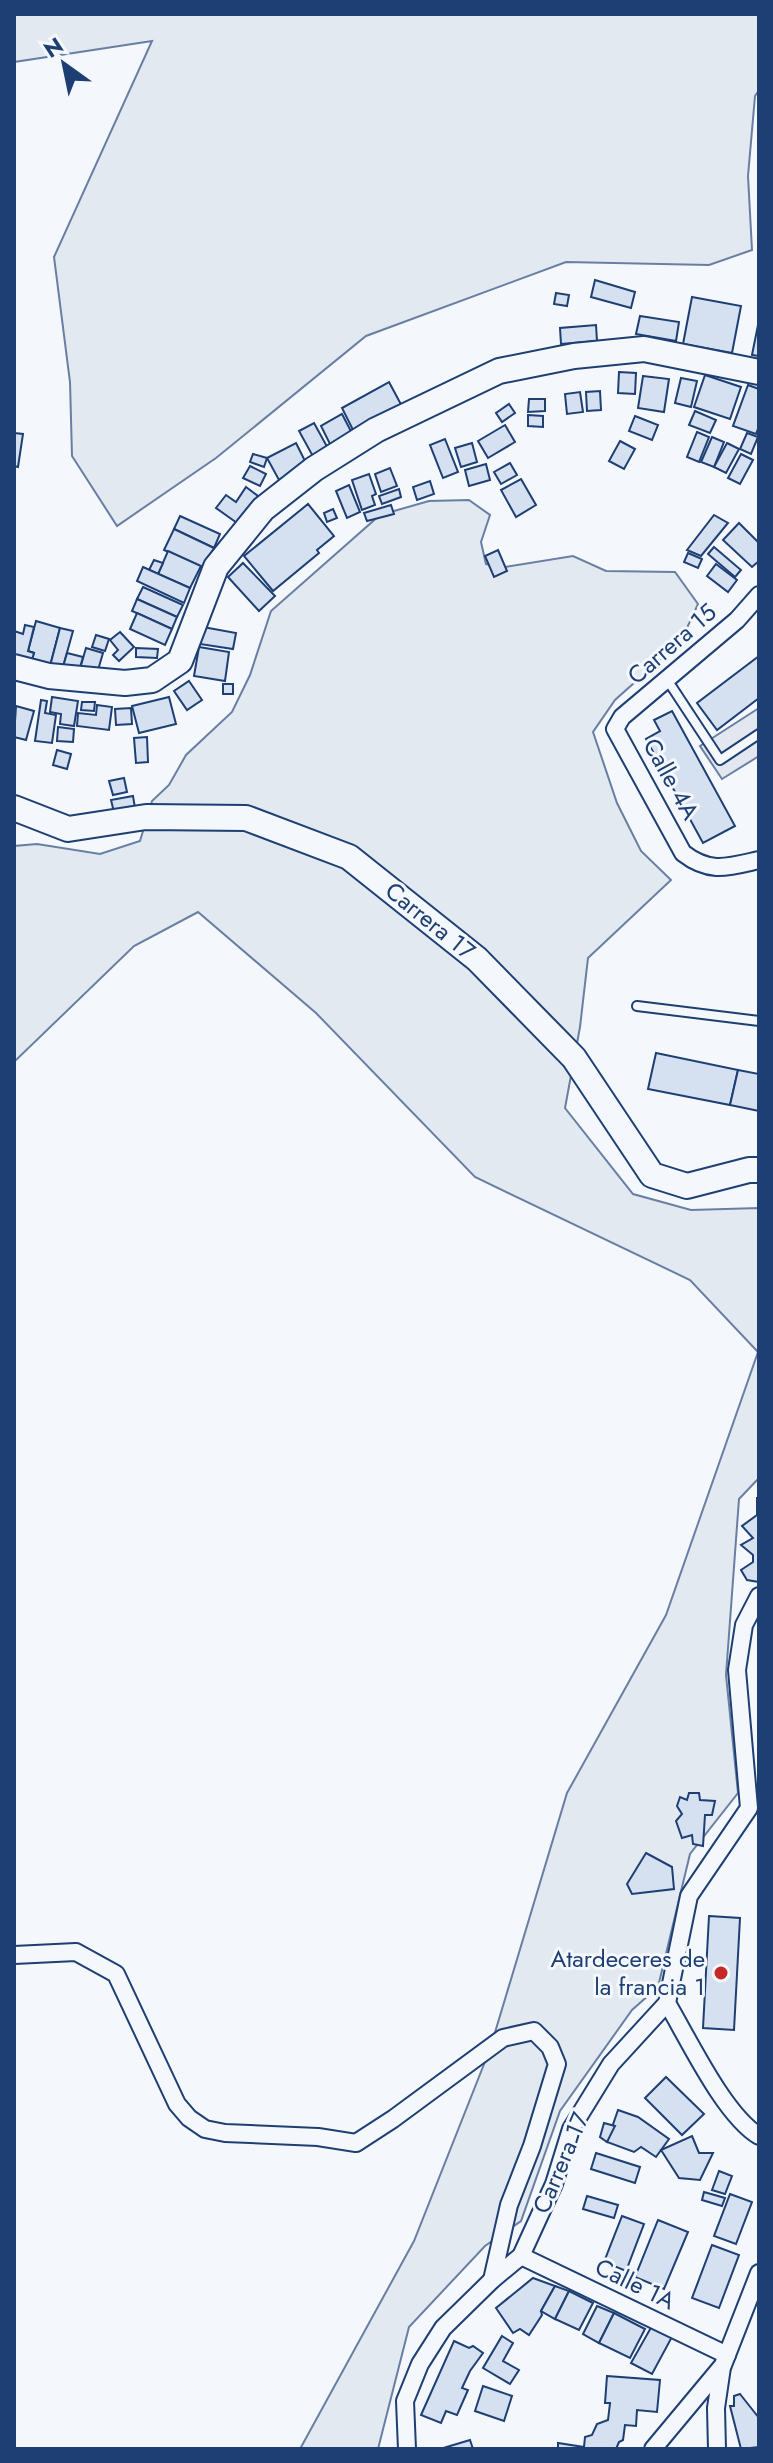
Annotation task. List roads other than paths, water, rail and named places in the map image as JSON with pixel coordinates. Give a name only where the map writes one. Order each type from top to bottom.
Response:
[{"type":"street","points":[[14,667],[49,676],[125,683],[152,680],[180,661],[216,567],[263,509],[314,469],[376,430],[499,371],[574,356],[644,349],[759,372]]},
{"type":"street","name":"Carrera 15","points":[[615,729],[622,717],[737,620],[759,595]]},
{"type":"street","name":"Calle 4A","points":[[615,729],[683,853],[698,864],[719,868],[759,860]]},
{"type":"street","name":"Carrera 17","points":[[14,808],[68,829],[146,817],[246,818],[349,857],[477,959],[574,1058],[652,1175],[687,1186],[759,1170]]},
{"type":"street","points":[[759,1596],[744,1625],[737,1670],[749,1808],[689,1896],[667,2003],[729,2106],[745,2128],[759,2136]]},
{"type":"street","points":[[14,1955],[76,1952],[116,1974],[177,2104],[189,2118],[205,2129],[225,2133],[318,2137],[356,2143],[503,2038],[534,2031],[550,2047],[557,2064],[532,2146],[509,2205],[492,2280]]},
{"type":"street","name":"Carrera 17","points":[[407,2449],[405,2401],[420,2364],[443,2328],[521,2256],[554,2184],[571,2129],[611,2064],[667,2003]]},
{"type":"street","name":"Calle 1A","points":[[521,2256],[725,2360]]},
{"type":"street","points":[[717,2449],[716,2408],[725,2360],[759,2273]]},
{"type":"street","points":[[653,2449],[725,2360]]},
{"type":"lane","points":[[668,681],[720,760],[759,734]]},
{"type":"lane","points":[[637,1006],[759,1021]]},
{"type":"place","name":"Atardeceres de la francia 1","points":[[721,1973]]}]
